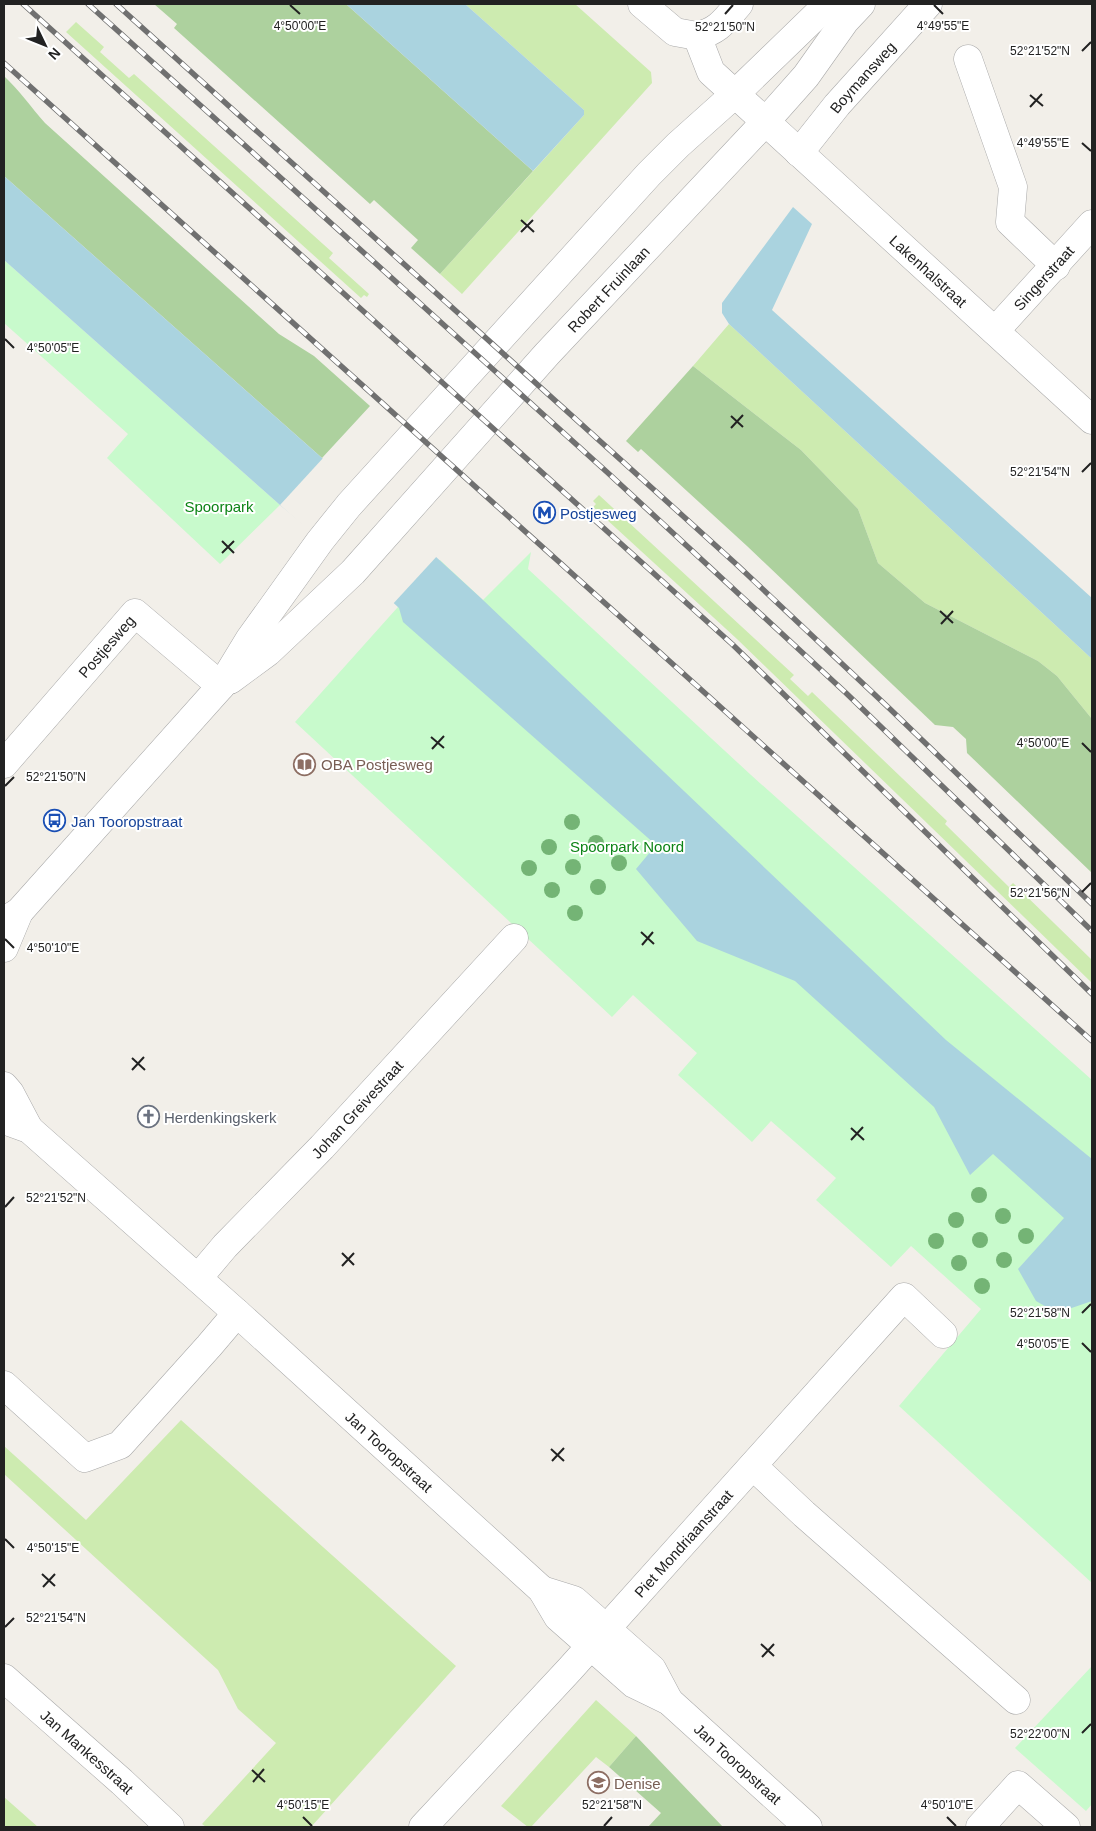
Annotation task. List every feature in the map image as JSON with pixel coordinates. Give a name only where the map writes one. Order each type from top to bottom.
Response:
[{"type":"street","points":[[642,4],[674,32],[697,36],[719,28],[739,4]]},
{"type":"street","points":[[4,948],[11,916],[221,686],[249,640],[349,505],[649,174],[678,145],[736,94],[828,4]]},
{"type":"street","name":"Robert Fruinlaan","points":[[221,686],[268,652],[353,572],[547,354],[766,121],[806,76],[845,21],[861,4]]},
{"type":"street","name":"Boymansweg","points":[[799,153],[837,105],[928,4]]},
{"type":"street","name":"Lakenhalstraat","points":[[697,36],[711,72],[1092,420]]},
{"type":"street","points":[[968,59],[1013,187],[1010,222],[1056,266]]},
{"type":"street","name":"Singerstraat","points":[[995,331],[1056,266],[1092,224]]},
{"type":"street","name":"Postjesweg","points":[[4,764],[135,613],[221,686]]},
{"type":"street","name":"Johan Greivestraat","points":[[198,1278],[225,1246],[322,1147],[514,938]]},
{"type":"street","name":"Jan Tooropstraat","points":[[4,1086],[10,1092],[30,1129],[237,1313],[542,1590],[574,1600],[598,1637],[652,1669],[669,1702],[808,1827]]},
{"type":"street","name":"Jan Tooropstraat","points":[[4,1120],[30,1129]]},
{"type":"street","name":"Piet Mondriaanstraat","points":[[424,1827],[753,1466],[904,1297],[943,1334]]},
{"type":"street","points":[[4,1385],[85,1458],[120,1445],[237,1313]]},
{"type":"street","points":[[753,1466],[804,1514],[1016,1700]]},
{"type":"street","name":"Jan Mankesstraat","points":[[4,1678],[170,1827]]},
{"type":"street","points":[[980,1827],[1018,1785],[1066,1827]]},
{"type":"green space","points":[[154,4],[346,4],[533,171],[440,274],[411,248],[418,240],[374,200],[370,204],[174,28],[177,24]]},
{"type":"green space","points":[[465,4],[575,4],[651,72],[652,83],[462,294],[440,274],[584,115],[584,110]]},
{"type":"green space","points":[[76,22],[104,47],[100,52],[129,78],[134,74],[333,253],[329,258],[369,294],[367,297],[364,295],[361,298],[66,32]]},
{"type":"green space","points":[[4,76],[45,123],[279,334],[314,356],[370,406],[322,458],[4,176]]},
{"type":"green space","name":"Spoorpark","points":[[4,260],[280,505],[220,564],[107,458],[128,434],[4,323]]},
{"type":"green space","points":[[729,324],[1092,659],[1092,719],[1057,676],[1038,661],[925,603],[878,563],[858,509],[801,450],[693,366]]},
{"type":"green space","points":[[693,366],[801,450],[858,509],[878,563],[925,603],[1038,661],[1057,676],[1092,719],[1092,873],[967,753],[966,739],[953,727],[935,725],[747,546],[641,449],[638,452],[626,441]]},
{"type":"green space","points":[[599,495],[794,675],[790,679],[808,696],[812,692],[947,821],[945,824],[1009,887],[1013,883],[1092,960],[1092,983],[737,639],[593,507],[596,504],[593,501]]},
{"type":"green space","name":"Spoorpark Noord","points":[[531,552],[528,569],[751,775],[1092,1080],[1092,1583],[899,1406],[981,1309],[911,1246],[891,1267],[816,1200],[836,1178],[771,1121],[752,1142],[678,1075],[697,1053],[633,995],[612,1017],[295,722],[440,560],[483,600]]},
{"type":"green space","points":[[181,1420],[456,1666],[311,1827],[206,1827],[202,1824],[276,1743],[238,1709],[218,1670],[4,1474],[4,1446],[86,1520]]},
{"type":"green space","points":[[1092,1666],[1092,1804],[1086,1811],[1015,1748]]},
{"type":"green space","points":[[596,1700],[636,1736],[609,1767],[596,1757],[531,1827],[528,1827],[501,1806]]},
{"type":"green space","points":[[636,1736],[723,1827],[648,1827],[661,1813],[609,1767]]},
{"type":"green space","points":[[4,1797],[38,1827],[4,1827]]},
{"type":"water","points":[[346,4],[465,4],[584,110],[584,115],[533,171]]},
{"type":"water","points":[[4,176],[322,458],[399,523],[483,600],[946,1040],[1092,1159],[1092,1301],[1057,1313],[1036,1301],[1018,1269],[1064,1218],[993,1154],[970,1175],[934,1107],[795,981],[697,941],[636,869],[656,845],[403,622],[399,608],[357,569],[280,505],[4,260]]},
{"type":"water","points":[[793,207],[812,224],[772,310],[1092,598],[1092,659],[729,324],[722,313],[722,303]]},
{"type":"pier","points":[[324,457],[438,555],[392,605],[280,505]]},
{"type":"railway","points":[[23,4],[732,644],[1092,994]]},
{"type":"railway","points":[[88,4],[608,473],[846,693],[1092,931]]},
{"type":"railway","points":[[116,4],[735,563],[1092,904]]},
{"type":"railway","points":[[4,63],[1092,1041]]},
{"type":"place","name":"Postjesweg","points":[[544,513]]},
{"type":"place","name":"OBA Postjesweg","points":[[305,764]]},
{"type":"place","name":"Jan Tooropstraat","points":[[55,821]]},
{"type":"place","name":"Herdenkingskerk","points":[[148,1117]]},
{"type":"place","name":"Denise","points":[[598,1783]]}]
